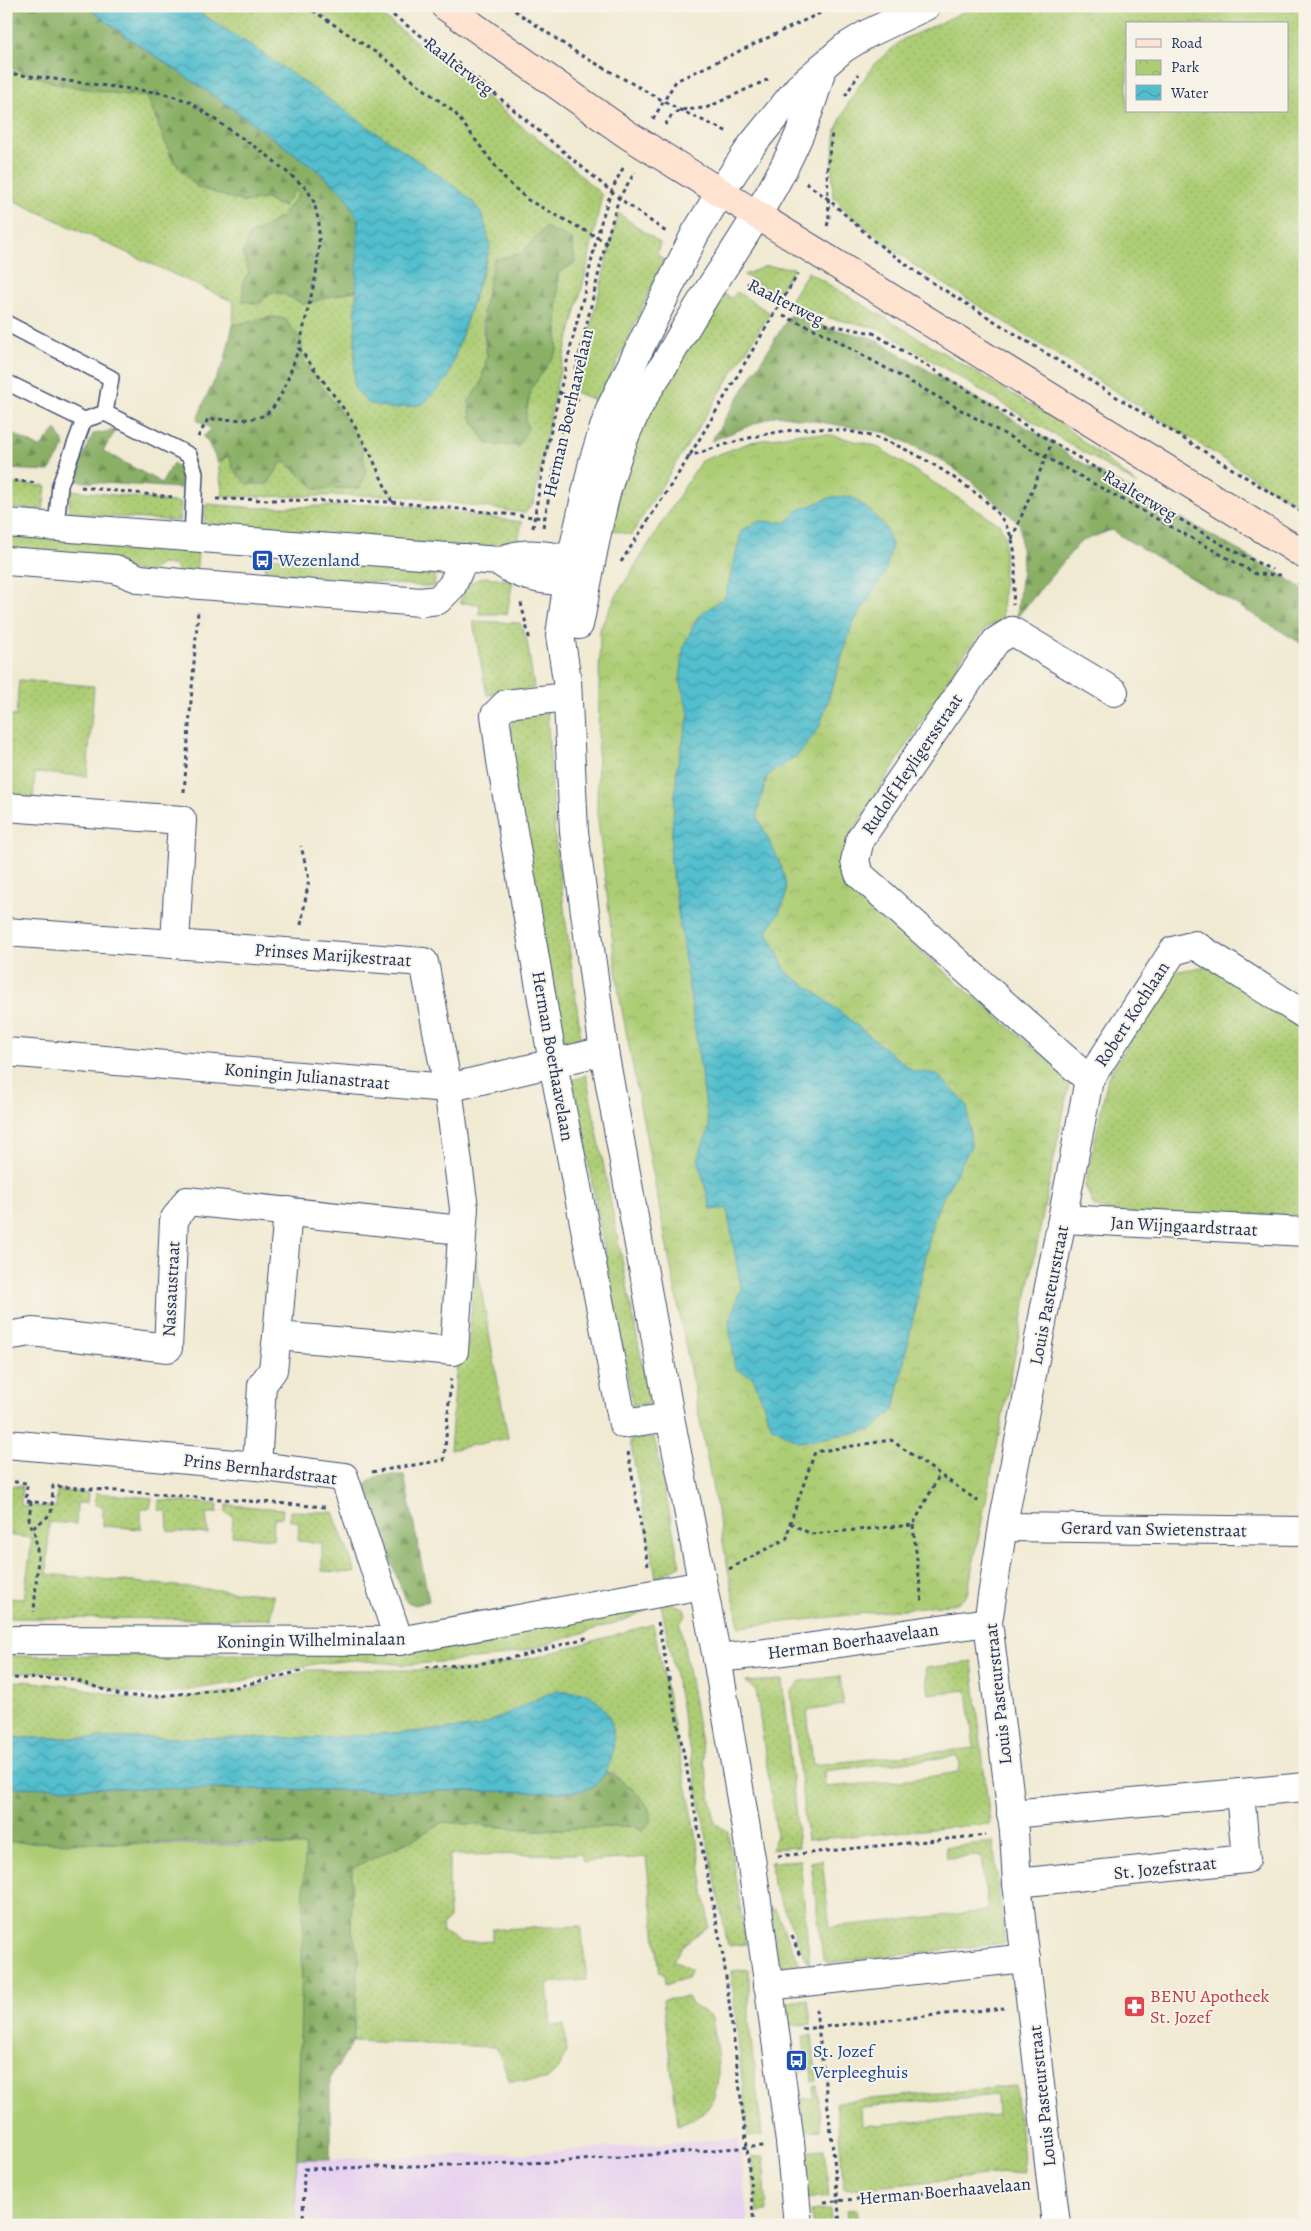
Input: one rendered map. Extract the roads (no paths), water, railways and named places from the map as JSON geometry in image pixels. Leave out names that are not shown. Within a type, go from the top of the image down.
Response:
[{"type":"main road","name":"Raalterweg","points":[[445,6],[645,145],[812,251],[1305,555]]},
{"type":"street","name":"Herman Boerhaavelaan","points":[[586,572],[593,462],[610,409],[688,247],[720,192],[752,144],[799,87],[844,48],[867,34],[926,6]]},
{"type":"street","name":"Herman Boerhaavelaan","points":[[798,2225],[790,2142],[751,1858],[717,1658],[713,1579],[670,1417],[604,1051],[574,832],[567,689],[586,572],[616,454],[635,412],[723,268],[758,217],[784,168],[817,88],[822,67]]},
{"type":"street","points":[[6,523],[499,561],[508,569],[530,561],[586,572]]},
{"type":"street","points":[[6,561],[115,569],[140,579],[200,585],[422,602],[438,600],[452,586],[464,558]]},
{"type":"street","name":"Rudolf Heyligersstraat","points":[[1090,1080],[859,874],[855,861],[860,840],[996,641],[1012,631],[1114,692]]},
{"type":"street","name":"Herman Boerhaavelaan","points":[[567,689],[506,704],[495,716],[502,771],[553,1063],[623,1424],[670,1417]]},
{"type":"street","points":[[6,807],[182,820],[175,943]]},
{"type":"street","name":"Prinses Marijkestraat","points":[[6,932],[424,962],[448,1088]]},
{"type":"street","name":"Robert Kochlaan","points":[[1090,1080],[1173,951],[1195,945],[1305,1015]]},
{"type":"street","name":"Koningin Julianastraat","points":[[6,1052],[448,1088],[604,1051]]},
{"type":"street","name":"Louis Pasteurstraat","points":[[1056,2225],[988,1622],[1004,1523],[1090,1080]]},
{"type":"street","points":[[277,1336],[454,1351],[464,1208],[448,1088]]},
{"type":"street","name":"Nassaustraat","points":[[6,1336],[32,1332],[168,1348],[174,1220],[187,1201],[461,1230]]},
{"type":"street","points":[[256,1466],[262,1385],[274,1370],[288,1211]]},
{"type":"street","name":"Jan Wijngaardstraat","points":[[1064,1219],[1305,1232]]},
{"type":"street","name":"Prins Bernhardstraat","points":[[6,1444],[256,1466],[344,1477],[399,1641]]},
{"type":"street","name":"Gerard van Swietenstraat","points":[[1004,1523],[1305,1531]]},
{"type":"street","name":"Koningin Wilhelminalaan","points":[[6,1640],[399,1641],[653,1594],[713,1579]]},
{"type":"street","name":"Herman Boerhaavelaan","points":[[717,1658],[784,1651],[988,1622]]},
{"type":"street","points":[[1012,1823],[1240,1793],[1305,1787]]},
{"type":"street","name":"St. Jozefstraat","points":[[1017,1883],[1246,1859],[1240,1793]]},
{"type":"street","points":[[768,1986],[1026,1958]]},
{"type":"lane","points":[[6,323],[111,378],[105,413]]},
{"type":"lane","points":[[6,382],[84,420],[105,413],[189,455],[195,472],[192,537]]},
{"type":"lane","points":[[56,528],[60,485],[84,420]]},
{"type":"water","points":[[86,6],[189,6],[253,47],[447,181],[473,202],[478,208],[485,224],[490,248],[447,380],[423,404],[393,409],[368,403],[354,388],[358,220],[345,195],[316,169],[216,97],[127,37]]},
{"type":"water","points":[[832,497],[851,497],[870,511],[886,528],[892,545],[885,573],[853,623],[819,728],[799,754],[767,776],[757,815],[783,872],[786,892],[776,918],[767,931],[787,973],[813,990],[913,1071],[937,1074],[967,1105],[971,1146],[941,1201],[933,1222],[894,1410],[872,1430],[799,1442],[772,1427],[753,1377],[735,1369],[729,1322],[741,1288],[727,1208],[711,1210],[698,1158],[709,1128],[670,856],[677,767],[689,714],[680,680],[684,645],[698,616],[725,597],[742,530],[761,521],[785,523],[799,510]]},
{"type":"water","points":[[556,1690],[588,1693],[605,1710],[611,1722],[614,1742],[610,1763],[599,1781],[584,1790],[572,1792],[6,1787],[6,1738],[326,1738],[479,1727]]},
{"type":"place","name":"Wezenland","points":[[262,560]]},
{"type":"place","name":"BENU Apotheek St. Jozef","points":[[1134,2006]]},
{"type":"place","name":"St. Jozef Verpleeghuis","points":[[797,2061]]}]
